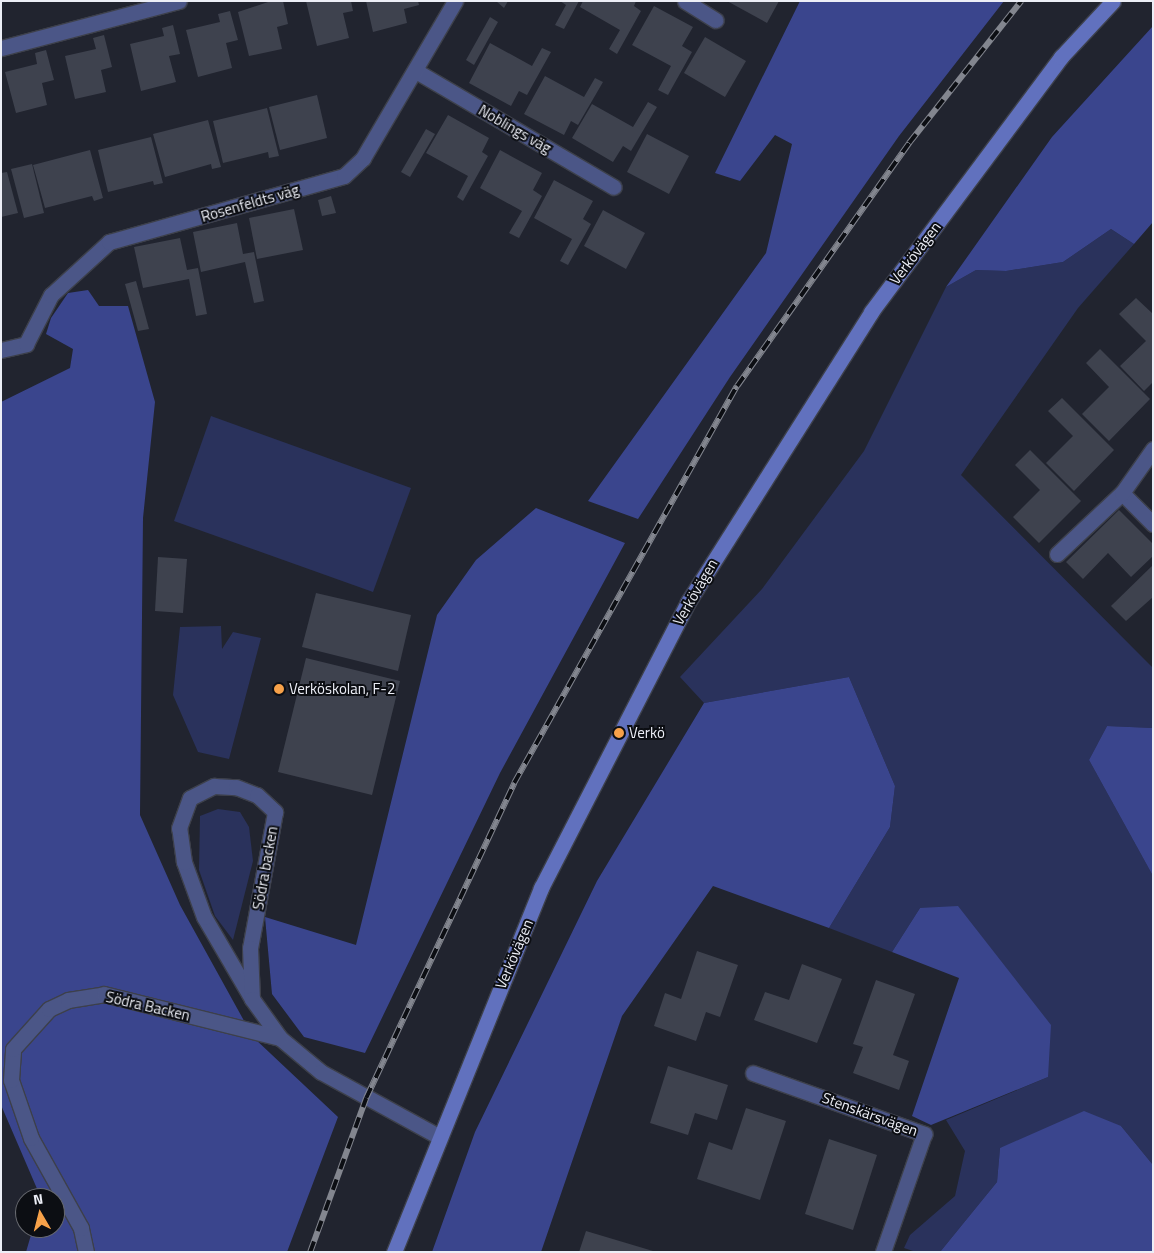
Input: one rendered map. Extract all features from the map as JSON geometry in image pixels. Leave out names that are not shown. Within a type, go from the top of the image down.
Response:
[{"type":"main road","name":"Verkövägen","points":[[394,1252],[438,1136],[541,888],[688,602],[718,551],[871,312],[1062,57],[1113,1]]},
{"type":"street","points":[[1,48],[179,1]]},
{"type":"street","name":"Rosenfeldts väg","points":[[1,350],[26,344],[52,295],[110,242],[344,176],[363,158],[456,1]]},
{"type":"street","points":[[685,1],[716,20]]},
{"type":"street","name":"Noblings väg","points":[[416,71],[614,187]]},
{"type":"street","points":[[1057,554],[1122,493],[1153,449]]},
{"type":"street","points":[[1122,493],[1153,524]]},
{"type":"street","name":"Södra backen","points":[[252,999],[250,948],[275,812],[257,795],[236,787],[214,786],[190,798],[179,828],[184,862],[204,917],[252,999],[280,1038],[320,1072],[438,1136]]},
{"type":"street","name":"Södra Backen","points":[[86,1252],[81,1228],[31,1138],[11,1080],[13,1049],[49,1009],[68,1000],[104,994],[280,1038]]},
{"type":"street","name":"Stenskärsvägen","points":[[753,1073],[924,1134],[883,1252]]},
{"type":"shaded area","points":[[800,1],[1004,1],[899,136],[730,377],[638,519],[588,501],[766,253],[792,144],[775,135],[740,181],[715,173]]},
{"type":"shaded area","points":[[1153,26],[1153,222],[1134,244],[1111,229],[1063,262],[1006,271],[976,270],[946,287],[1052,137]]},
{"type":"shaded area","points":[[1111,229],[1134,244],[1078,308],[961,475],[1153,668],[1153,728],[1107,726],[1089,760],[1153,876],[1153,1165],[1121,1126],[1000,1148],[997,1182],[940,1252],[916,1252],[904,1248],[910,1235],[955,1196],[965,1151],[946,1120],[1048,1077],[920,908],[892,952],[829,928],[890,827],[895,786],[849,677],[704,703],[680,677],[762,589],[864,451],[946,287],[976,270],[1006,271],[1063,262]]},
{"type":"shaded area","points":[[88,290],[99,306],[128,306],[155,402],[143,518],[140,815],[180,905],[253,1037],[338,1117],[287,1252],[26,1252],[30,1238],[65,1238],[65,1188],[37,1188],[1,1105],[1,402],[70,368],[73,349],[46,334],[51,318],[68,293]]},
{"type":"shaded area","points":[[211,416],[411,488],[373,592],[174,521]]},
{"type":"shaded area","points":[[536,508],[625,543],[500,773],[365,1053],[304,1037],[272,994],[265,917],[356,945],[437,615],[476,560]]},
{"type":"shaded area","points":[[221,626],[222,649],[233,632],[261,638],[229,759],[198,752],[173,695],[180,627]]},
{"type":"shaded area","points":[[849,677],[895,786],[890,827],[829,928],[713,886],[622,1016],[541,1252],[432,1252],[475,1132],[597,881],[704,703]]},
{"type":"shaded area","points":[[1107,726],[1153,728],[1153,876],[1089,760]]},
{"type":"shaded area","points":[[218,809],[240,812],[249,827],[253,861],[233,940],[215,916],[199,870],[200,816]]},
{"type":"shaded area","points":[[958,906],[1051,1025],[1048,1077],[931,1125],[912,1116],[959,978],[892,952],[920,908]]},
{"type":"shaded area","points":[[1084,1111],[1121,1126],[1153,1165],[1153,1252],[940,1252],[997,1182],[1000,1148]]},
{"type":"building","points":[[271,1],[283,1],[288,24],[277,27],[282,49],[249,56],[238,12]]},
{"type":"building","points":[[306,1],[351,1],[353,11],[343,13],[349,38],[317,46]]},
{"type":"building","points":[[366,1],[418,1],[419,5],[404,9],[407,23],[373,32]]},
{"type":"building","points":[[496,1],[508,1],[504,8]]},
{"type":"building","points":[[560,1],[579,1],[564,29],[555,25],[566,5]]},
{"type":"building","points":[[583,1],[636,1],[634,6],[641,11],[617,54],[609,49],[620,30],[580,7]]},
{"type":"building","points":[[727,1],[779,1],[767,23]]},
{"type":"building","points":[[654,6],[693,27],[682,46],[692,52],[668,95],[658,90],[671,66],[632,45]]},
{"type":"building","points":[[230,11],[238,40],[226,43],[232,68],[198,77],[186,30],[220,22],[218,14]]},
{"type":"building","points":[[490,17],[498,22],[474,65],[466,60]]},
{"type":"building","points":[[173,25],[180,54],[169,56],[176,82],[141,91],[130,44],[164,36],[162,28]]},
{"type":"building","points":[[104,35],[112,67],[101,70],[106,92],[75,99],[65,56],[96,49],[93,38]]},
{"type":"building","points":[[705,37],[746,61],[725,97],[684,73]]},
{"type":"building","points":[[490,43],[532,66],[542,48],[551,52],[527,95],[519,91],[511,106],[469,83]]},
{"type":"building","points":[[46,50],[54,80],[42,83],[47,105],[16,113],[5,72],[37,64],[35,53]]},
{"type":"building","points":[[545,76],[584,97],[595,78],[603,82],[578,125],[571,121],[564,135],[524,114]]},
{"type":"building","points":[[317,95],[327,138],[280,150],[269,107]]},
{"type":"building","points":[[648,102],[657,107],[631,151],[623,146],[613,162],[572,138],[592,104],[633,127]]},
{"type":"building","points":[[267,108],[279,156],[269,158],[268,152],[223,163],[213,121]]},
{"type":"building","points":[[448,115],[489,138],[482,152],[488,156],[463,201],[457,197],[468,176],[426,153]]},
{"type":"building","points":[[208,120],[221,167],[212,169],[211,164],[165,177],[153,134]]},
{"type":"building","points":[[426,129],[435,134],[410,177],[401,172]]},
{"type":"building","points":[[647,134],[689,156],[669,194],[627,172]]},
{"type":"building","points":[[151,137],[163,183],[154,185],[153,181],[108,192],[98,150]]},
{"type":"building","points":[[90,150],[103,198],[94,201],[92,196],[45,208],[33,165]]},
{"type":"building","points":[[500,150],[542,173],[533,190],[542,196],[519,238],[509,233],[522,211],[480,188]]},
{"type":"building","points":[[32,164],[44,213],[24,218],[11,169]]},
{"type":"building","points":[[7,172],[18,213],[1,217],[1,173]]},
{"type":"building","points":[[554,180],[593,201],[583,219],[591,224],[568,265],[560,261],[572,239],[534,218]]},
{"type":"building","points":[[331,196],[336,213],[322,216],[318,200]]},
{"type":"building","points":[[294,209],[303,250],[257,259],[249,218]]},
{"type":"building","points":[[603,210],[645,233],[626,269],[584,246]]},
{"type":"building","points":[[237,223],[243,254],[254,252],[264,301],[254,303],[245,262],[201,272],[193,232]]},
{"type":"building","points":[[180,238],[187,270],[198,268],[207,314],[196,316],[189,279],[143,288],[134,247]]},
{"type":"building","points":[[136,281],[149,329],[138,331],[125,284]]},
{"type":"building","points":[[1136,298],[1153,314],[1153,382],[1144,391],[1120,366],[1146,341],[1119,314]]},
{"type":"building","points":[[1100,349],[1150,399],[1109,441],[1082,414],[1109,387],[1086,363]]},
{"type":"building","points":[[1062,398],[1114,450],[1074,491],[1046,463],[1073,436],[1048,411]]},
{"type":"building","points":[[1030,450],[1081,501],[1039,543],[1013,517],[1040,490],[1015,465]]},
{"type":"building","points":[[1119,510],[1153,544],[1153,556],[1131,577],[1108,553],[1083,579],[1066,562]]},
{"type":"building","points":[[158,557],[187,559],[183,613],[155,611]]},
{"type":"building","points":[[1153,565],[1153,597],[1126,621],[1111,606]]},
{"type":"building","points":[[316,593],[411,615],[398,671],[302,647]]},
{"type":"building","points":[[306,658],[400,681],[372,795],[278,772]]},
{"type":"building","points":[[697,951],[738,965],[720,1017],[706,1012],[696,1041],[654,1026],[665,993],[681,999]]},
{"type":"building","points":[[802,964],[842,979],[817,1043],[754,1020],[765,992],[789,1000]]},
{"type":"building","points":[[876,980],[915,994],[893,1055],[909,1061],[899,1090],[853,1073],[863,1047],[853,1044]]},
{"type":"building","points":[[668,1066],[728,1085],[717,1120],[695,1113],[688,1135],[650,1123]]},
{"type":"building","points":[[746,1108],[786,1121],[760,1200],[697,1179],[709,1142],[732,1150]]},
{"type":"building","points":[[829,1139],[877,1155],[853,1230],[805,1214]]},
{"type":"building","points":[[586,1231],[653,1251],[653,1252],[579,1252]]},
{"type":"railway","points":[[310,1252],[366,1098],[514,783],[737,386],[909,143],[1021,1]]},
{"type":"place","name":"Verköskolan, F-2","points":[[279,689]]},
{"type":"place","name":"Verkö","points":[[619,733]]}]
